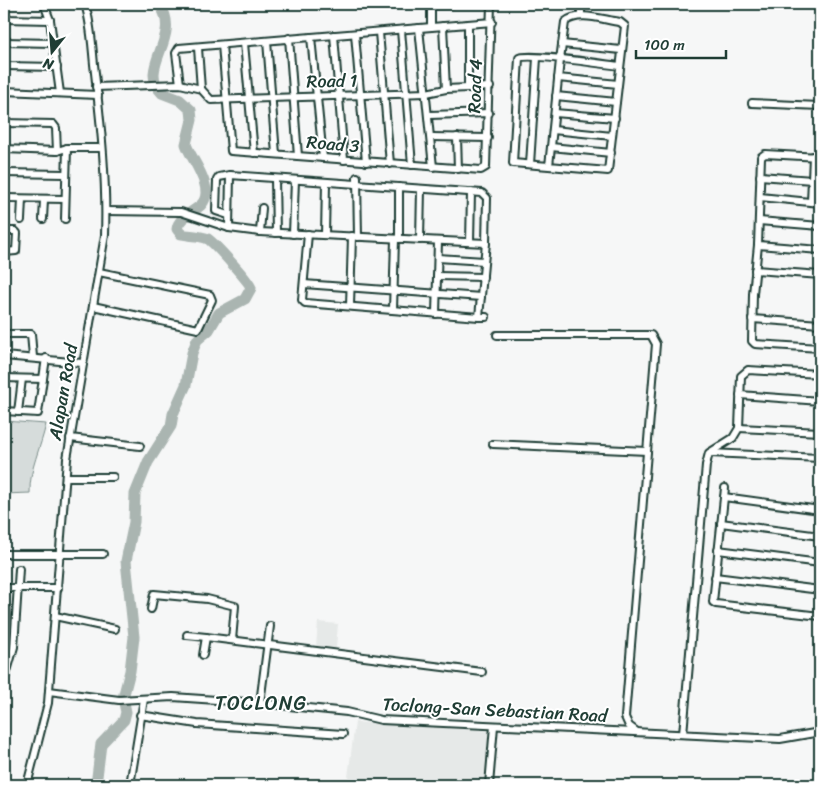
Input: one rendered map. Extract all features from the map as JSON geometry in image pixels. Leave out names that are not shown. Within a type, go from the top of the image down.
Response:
[{"type":"street","points":[[44,4],[50,20],[60,93]]},
{"type":"street","name":"Alapan Road","points":[[27,785],[49,691],[70,438],[99,272],[106,211],[98,95],[85,4]]},
{"type":"street","points":[[431,27],[431,5],[452,4]]},
{"type":"street","name":"Road 4","points":[[484,169],[488,138],[491,4]]},
{"type":"street","points":[[581,16],[582,4]]},
{"type":"street","points":[[646,4],[661,4]]},
{"type":"street","points":[[549,166],[555,113],[556,96],[560,60],[562,44],[564,22],[571,16],[581,16],[623,24],[620,66],[615,118],[608,171],[549,166],[512,162],[517,61],[521,57],[560,60],[620,66]]},
{"type":"street","points":[[4,19],[50,20]]},
{"type":"street","points":[[180,84],[177,50],[289,38],[492,22]]},
{"type":"street","points":[[468,24],[468,88]]},
{"type":"street","points":[[443,26],[446,89]]},
{"type":"street","points":[[420,28],[430,115],[433,167]]},
{"type":"street","points":[[401,30],[412,166]]},
{"type":"street","points":[[379,32],[390,164]]},
{"type":"street","points":[[355,34],[366,162]]},
{"type":"street","points":[[334,35],[344,160]]},
{"type":"street","points":[[311,37],[323,158]]},
{"type":"street","points":[[289,38],[298,156]]},
{"type":"street","points":[[267,41],[276,154]]},
{"type":"street","points":[[4,42],[53,43]]},
{"type":"street","points":[[244,43],[254,153]]},
{"type":"street","points":[[562,44],[621,50]]},
{"type":"street","points":[[222,45],[227,100]]},
{"type":"street","points":[[198,48],[201,89]]},
{"type":"street","points":[[530,164],[537,58]]},
{"type":"street","points":[[4,66],[57,67]]},
{"type":"street","points":[[558,78],[618,84]]},
{"type":"street","name":"Road 1","points":[[96,87],[180,84],[201,89],[211,100],[426,93],[446,89],[490,87]]},
{"type":"street","points":[[4,92],[98,95]]},
{"type":"street","points":[[556,96],[616,102]]},
{"type":"street","name":"Road 3","points":[[227,100],[231,151],[412,166],[484,169]]},
{"type":"street","points":[[752,104],[820,106]]},
{"type":"street","points":[[430,115],[489,113]]},
{"type":"street","points":[[555,113],[615,118]]},
{"type":"street","points":[[4,123],[53,124],[56,128],[57,151]]},
{"type":"street","points":[[553,130],[612,136]]},
{"type":"street","points":[[431,137],[488,138]]},
{"type":"street","points":[[457,137],[458,169]]},
{"type":"street","points":[[551,147],[611,153]]},
{"type":"street","points":[[65,220],[67,148]]},
{"type":"street","points":[[4,149],[57,151],[67,148],[102,148]]},
{"type":"street","points":[[811,202],[812,180],[817,157],[765,154],[762,157],[752,341],[754,344],[820,348]]},
{"type":"street","points":[[4,173],[65,174]]},
{"type":"street","points":[[229,228],[230,175]]},
{"type":"street","points":[[228,215],[216,211],[217,180],[230,175],[326,183],[358,180],[399,187],[482,193],[487,198],[486,243],[481,297],[482,317],[305,303],[302,300],[308,234]]},
{"type":"street","points":[[760,176],[812,180]]},
{"type":"street","points":[[275,179],[276,233]]},
{"type":"street","points":[[293,234],[295,180]]},
{"type":"street","points":[[350,306],[358,180]]},
{"type":"street","points":[[325,235],[326,183]]},
{"type":"street","points":[[393,310],[399,187]]},
{"type":"street","points":[[420,240],[421,189]]},
{"type":"street","points":[[470,192],[470,242]]},
{"type":"street","points":[[760,197],[820,203]]},
{"type":"street","points":[[4,198],[65,199]]},
{"type":"street","points":[[21,220],[22,199]]},
{"type":"street","points":[[42,219],[44,200]]},
{"type":"street","points":[[260,232],[262,208]]},
{"type":"street","points":[[106,211],[181,212],[229,228],[260,232],[486,243]]},
{"type":"street","points":[[759,221],[820,226]]},
{"type":"street","points":[[4,231],[15,231],[17,233],[16,251],[4,252]]},
{"type":"street","points":[[436,314],[438,241]]},
{"type":"street","points":[[758,245],[820,250]]},
{"type":"street","points":[[438,258],[484,261]]},
{"type":"street","points":[[755,270],[820,275]]},
{"type":"street","points":[[93,306],[198,329],[212,300],[210,295],[99,272]]},
{"type":"street","points":[[437,276],[483,277]]},
{"type":"street","points":[[304,284],[481,297]]},
{"type":"street","points":[[752,319],[820,324]]},
{"type":"street","points":[[4,334],[31,334],[33,357]]},
{"type":"street","points":[[497,336],[651,335],[656,344],[625,717],[629,726],[638,732]]},
{"type":"street","points":[[4,356],[46,358],[82,363]]},
{"type":"street","points":[[4,411],[38,413],[46,358]]},
{"type":"street","points":[[683,734],[706,465],[709,454],[733,438],[740,428],[741,376],[748,370],[820,374]]},
{"type":"street","points":[[4,378],[43,379]]},
{"type":"street","points":[[18,412],[22,379]]},
{"type":"street","points":[[740,394],[820,401]]},
{"type":"street","points":[[740,428],[820,432]]},
{"type":"street","points":[[70,438],[140,446]]},
{"type":"street","points":[[493,444],[647,451]]},
{"type":"street","points":[[709,454],[719,452],[820,458]]},
{"type":"street","points":[[66,477],[113,477]]},
{"type":"street","points":[[725,488],[714,602],[716,604],[820,616]]},
{"type":"street","points":[[724,497],[820,510]]},
{"type":"street","points":[[721,523],[820,536]]},
{"type":"street","points":[[718,550],[820,563]]},
{"type":"street","points":[[4,554],[103,554]]},
{"type":"street","points":[[4,682],[14,647],[19,568]]},
{"type":"street","points":[[715,577],[820,590]]},
{"type":"street","points":[[4,588],[58,588]]},
{"type":"street","points":[[151,609],[154,594],[207,599],[236,606],[232,640]]},
{"type":"street","points":[[55,616],[115,628]]},
{"type":"street","points":[[260,703],[270,626]]},
{"type":"street","points":[[187,635],[482,672]]},
{"type":"street","points":[[203,654],[206,637]]},
{"type":"street","name":"Toclong-San Sebastian Road","points":[[49,691],[120,700],[173,697],[260,703],[347,712],[381,720],[780,739],[820,732]]},
{"type":"street","points":[[130,785],[140,714],[144,699]]},
{"type":"street","points":[[140,714],[197,724],[343,734]]},
{"type":"street","points":[[489,785],[494,726]]},
{"type":"shaded area","points":[[4,421],[46,424],[31,475],[30,493],[4,494]]},
{"type":"shaded area","points":[[318,622],[338,624],[336,648],[316,647]]},
{"type":"shaded area","points":[[355,722],[490,731],[485,785],[347,785]]},
{"type":"waterway","points":[[96,785],[101,744],[124,720],[126,712],[123,698],[130,671],[134,637],[126,561],[134,522],[135,494],[148,462],[171,426],[173,414],[186,385],[192,353],[197,340],[209,330],[219,313],[245,299],[251,288],[245,278],[208,239],[181,234],[177,229],[183,218],[201,205],[206,191],[201,174],[186,144],[192,120],[191,110],[180,100],[162,93],[155,83],[156,62],[166,28],[165,16],[159,4]]},
{"type":"district","name":"TOCLONG","points":[[261,703]]}]
